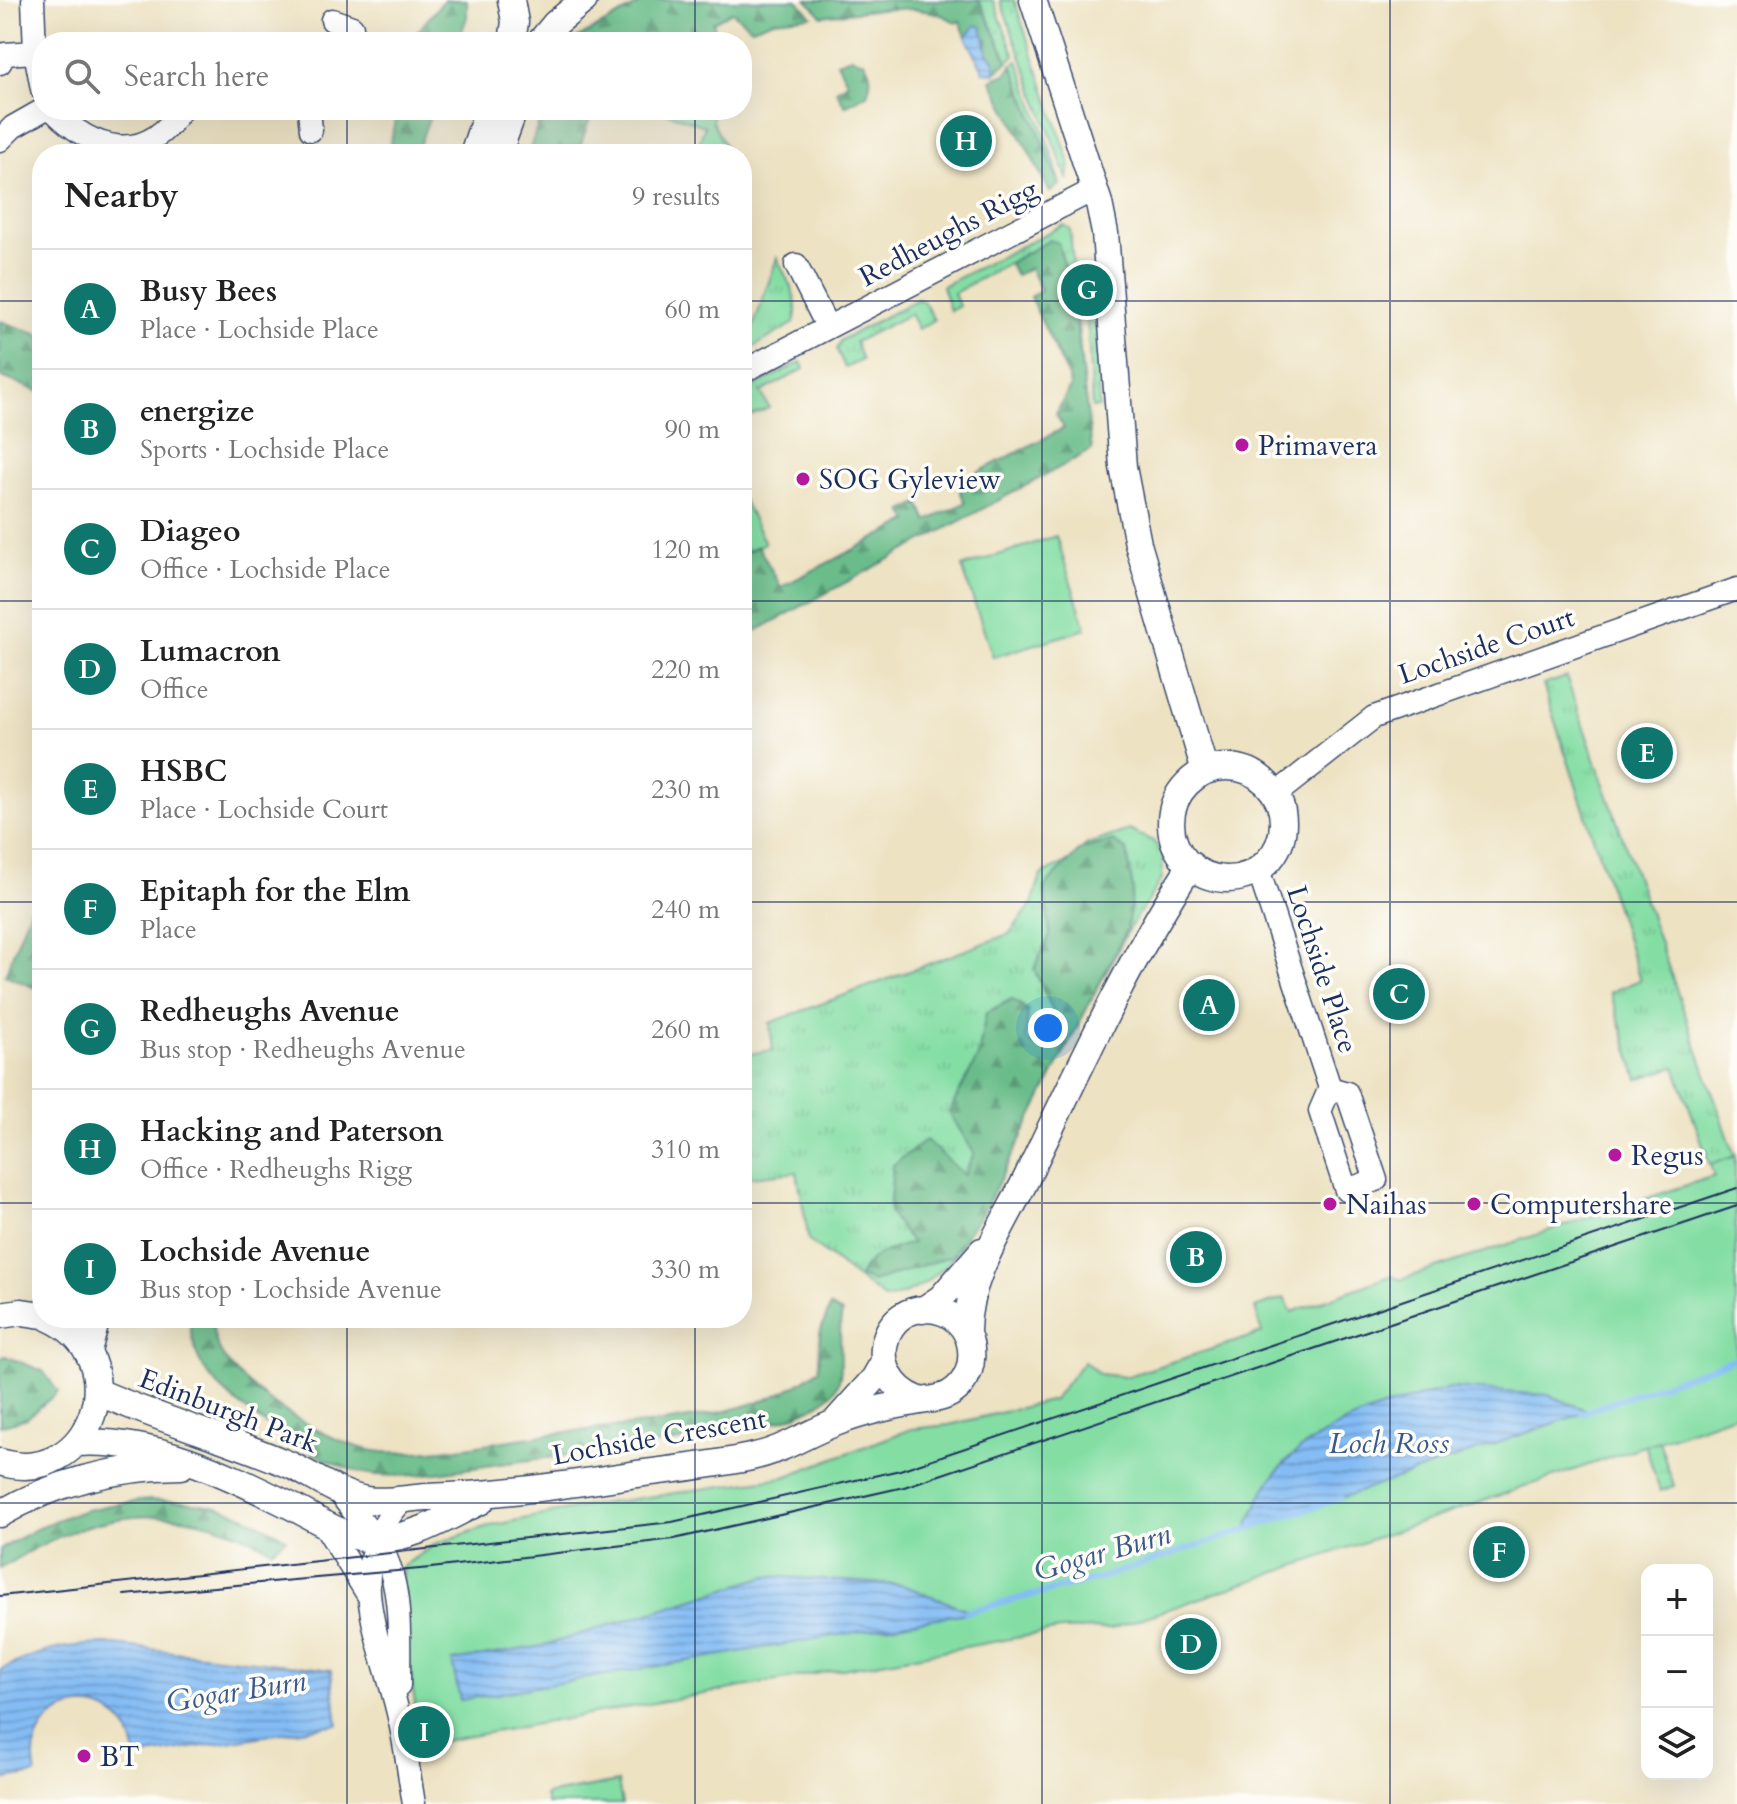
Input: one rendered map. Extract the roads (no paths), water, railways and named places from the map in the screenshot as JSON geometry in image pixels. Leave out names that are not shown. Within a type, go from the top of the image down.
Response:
[{"type":"street","points":[[33,0],[34,32]]},
{"type":"street","points":[[511,0],[514,32]]},
{"type":"street","points":[[548,32],[584,0]]},
{"type":"street","points":[[1033,0],[1095,189],[1105,233],[1126,482],[1138,544],[1205,771]]},
{"type":"street","points":[[332,20],[352,27],[350,32]]},
{"type":"street","points":[[0,63],[5,54],[32,52]]},
{"type":"street","points":[[0,140],[13,127],[32,116]]},
{"type":"street","points":[[62,120],[85,135],[113,144]]},
{"type":"street","points":[[146,144],[172,120]]},
{"type":"street","points":[[476,144],[485,120]]},
{"type":"street","points":[[502,144],[510,120]]},
{"type":"street","name":"Redheughs Rigg","points":[[752,367],[1095,189]]},
{"type":"street","points":[[796,265],[827,326]]},
{"type":"street","name":"Lochside Court","points":[[1276,794],[1374,717],[1737,589]]},
{"type":"street","points":[[1232,767],[1245,769],[1276,794],[1281,807],[1282,835],[1269,860],[1246,876],[1217,878],[1191,865],[1175,843],[1172,815],[1183,789],[1205,771],[1232,767]]},
{"type":"street","name":"Lochside Crescent","points":[[336,1488],[367,1500],[492,1496],[752,1457],[801,1441],[833,1424],[917,1399],[938,1399],[954,1391],[965,1380],[973,1354],[967,1333],[970,1301],[998,1233],[1118,987],[1153,923],[1191,865]]},
{"type":"street","name":"Lochside Place","points":[[1258,869],[1330,1088]]},
{"type":"street","name":"Lochside Crescent","points":[[833,1424],[858,1400],[883,1363],[883,1346],[889,1330],[904,1316],[923,1310],[941,1298],[998,1233]]},
{"type":"street","points":[[923,1310],[949,1315],[967,1333]]},
{"type":"street","points":[[65,1328],[76,1335],[88,1351],[98,1392],[95,1411],[76,1443]]},
{"type":"street","points":[[88,1351],[94,1328]]},
{"type":"street","points":[[883,1363],[892,1383],[917,1399]]},
{"type":"street","name":"Edinburgh Park","points":[[98,1392],[290,1465],[336,1488]]},
{"type":"street","points":[[3,1467],[45,1462],[76,1443],[105,1441],[153,1449],[205,1466],[306,1513],[325,1526],[368,1596]]},
{"type":"street","points":[[0,1514],[26,1498],[85,1477],[141,1466],[205,1466]]},
{"type":"street","points":[[336,1488],[376,1539],[392,1581],[399,1623],[398,1714]]},
{"type":"street","name":"Lochside Crescent","points":[[325,1526],[376,1539],[417,1531],[492,1496]]},
{"type":"street","points":[[404,1499],[384,1522],[376,1539],[370,1558],[368,1596],[398,1714],[414,1804]]},
{"type":"street","points":[[392,1581],[400,1554],[417,1531]]},
{"type":"water","points":[[976,25],[982,27],[987,52],[995,61],[995,73],[984,72],[966,37]]},
{"type":"water","name":"Loch Ross","points":[[1450,1388],[1548,1395],[1589,1411],[1245,1532],[1270,1481],[1305,1446],[1327,1432],[1376,1410]]},
{"type":"water","points":[[767,1576],[902,1585],[973,1612],[460,1700],[452,1661],[543,1646]]},
{"type":"water","points":[[106,1644],[331,1670],[338,1724],[136,1757],[128,1732],[114,1715],[95,1707],[76,1707],[57,1714],[43,1728],[35,1748],[36,1774],[0,1780],[0,1670],[51,1650]]},
{"type":"waterway","name":"Gogar Burn","points":[[1582,1413],[1737,1358]]},
{"type":"waterway","name":"Gogar Burn","points":[[966,1612],[1097,1579],[1341,1498]]},
{"type":"tram line","points":[[0,1596],[672,1522],[900,1470],[1737,1188]]},
{"type":"tram line","points":[[124,1595],[431,1568],[674,1539],[904,1487],[1737,1206]]},
{"type":"place","name":"Hacking and Paterson","points":[[966,141]]},
{"type":"place","name":"Redheughs Avenue","points":[[1087,290]]},
{"type":"place","name":"Primavera","points":[[1242,445]]},
{"type":"place","name":"SOG Gyleview","points":[[803,479]]},
{"type":"place","name":"HSBC","points":[[1647,753]]},
{"type":"place","name":"Diageo","points":[[1399,994]]},
{"type":"place","name":"Busy Bees","points":[[1209,1005]]},
{"type":"place","name":"Regus","points":[[1615,1155]]},
{"type":"place","name":"Naihas","points":[[1330,1204]]},
{"type":"place","name":"Computershare","points":[[1474,1204]]},
{"type":"place","name":"energize","points":[[1196,1257]]},
{"type":"place","name":"Epitaph for the Elm","points":[[1499,1552]]},
{"type":"place","name":"Lumacron","points":[[1191,1644]]},
{"type":"place","name":"Lochside Avenue","points":[[424,1732]]},
{"type":"place","name":"BT","points":[[84,1756]]}]
